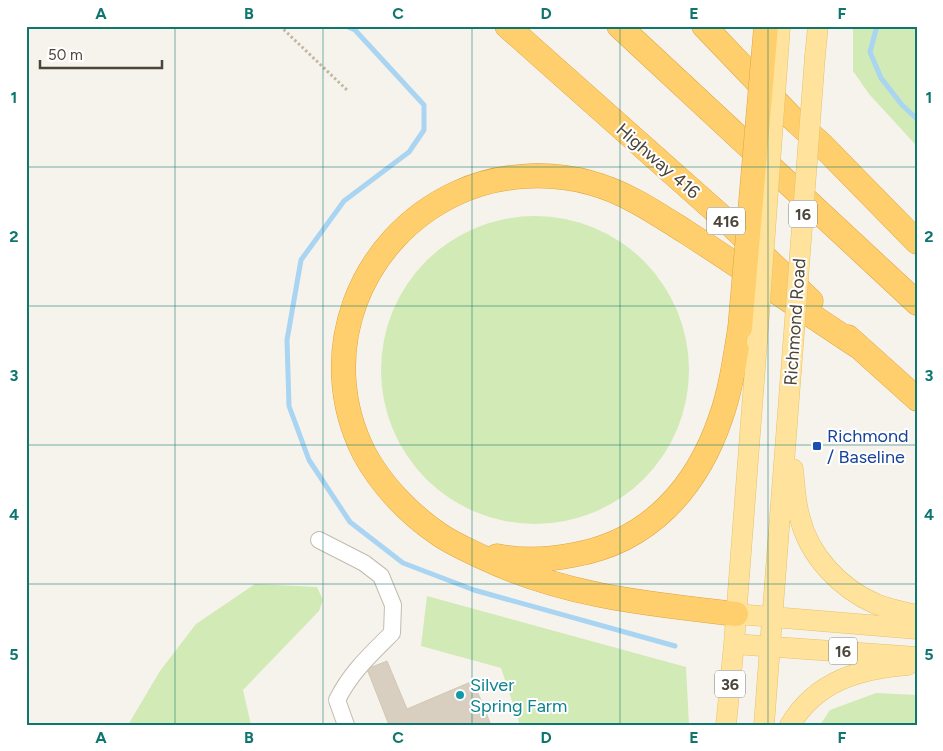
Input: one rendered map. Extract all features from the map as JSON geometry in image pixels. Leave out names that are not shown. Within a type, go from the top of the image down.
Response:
[{"type":"highway","name":"Highway 416","points":[[507,26],[731,225],[859,347],[917,399]]},
{"type":"highway","points":[[620,26],[917,303]]},
{"type":"highway","points":[[704,26],[792,118],[821,144],[917,242]]},
{"type":"highway","points":[[464,549],[521,560],[563,557],[602,549],[623,540],[643,528],[660,514],[677,498],[704,459],[721,418],[748,335],[775,27]]},
{"type":"highway","points":[[736,614],[594,596],[525,576],[464,549],[424,523],[390,490],[376,472],[364,452],[356,433],[345,391],[343,367],[344,345],[357,296],[368,273],[393,239],[410,222],[446,198],[487,182],[528,176],[570,179],[601,186],[629,198],[680,229],[859,347]]},
{"type":"main road","name":"Richmond Road","points":[[773,617],[790,372],[818,26]]},
{"type":"main road","name":"Richmond Road","points":[[734,644],[748,335]]},
{"type":"main road","points":[[788,402],[796,502],[806,536],[815,551],[837,579],[851,590],[876,604],[917,615]]},
{"type":"main road","name":"16","points":[[736,614],[917,629]]},
{"type":"main road","name":"36","points":[[764,725],[769,646],[773,617]]},
{"type":"main road","name":"16","points":[[734,644],[917,656]]},
{"type":"main road","name":"36","points":[[726,725],[734,644]]},
{"type":"main road","points":[[790,725],[814,698],[855,673],[871,669],[917,664]]},
{"type":"lane","points":[[319,540],[364,563],[381,576],[393,605],[392,633],[346,681],[337,700],[346,725]]},
{"type":"path","points":[[280,26],[346,90]]},
{"type":"green space","points":[[853,26],[917,26],[917,151],[914,143],[869,94],[853,71]]},
{"type":"green space","points":[[535,216],[565,219],[594,228],[608,234],[644,261],[671,297],[677,311],[686,340],[689,370],[686,400],[677,429],[671,443],[644,479],[608,506],[594,512],[565,521],[535,524],[505,521],[476,512],[462,506],[426,479],[399,443],[393,429],[384,400],[381,370],[384,340],[393,311],[399,297],[426,261],[462,234],[476,228],[505,219]]},
{"type":"green space","points":[[255,584],[317,587],[323,600],[319,611],[243,690],[251,725],[128,725],[160,671],[196,624]]},
{"type":"green space","points":[[427,596],[686,667],[689,725],[520,725],[501,668],[421,646]]},
{"type":"green space","points":[[876,693],[917,695],[917,725],[820,725],[830,710]]},
{"type":"building","name":"Silver Spring Farm","points":[[387,661],[407,709],[473,681],[491,725],[458,725],[457,723],[453,725],[389,725],[367,669]]},
{"type":"waterway","points":[[346,26],[355,30],[424,105],[424,130],[409,152],[344,201],[301,260],[287,340],[289,406],[309,460],[350,522],[403,563],[474,590],[675,646]]},
{"type":"waterway","points":[[877,26],[870,52],[881,78],[902,105],[917,119]]},
{"type":"place","name":"Richmond / Baseline","points":[[817,446]]},
{"type":"place","name":"Silver Spring Farm","points":[[460,695]]}]
